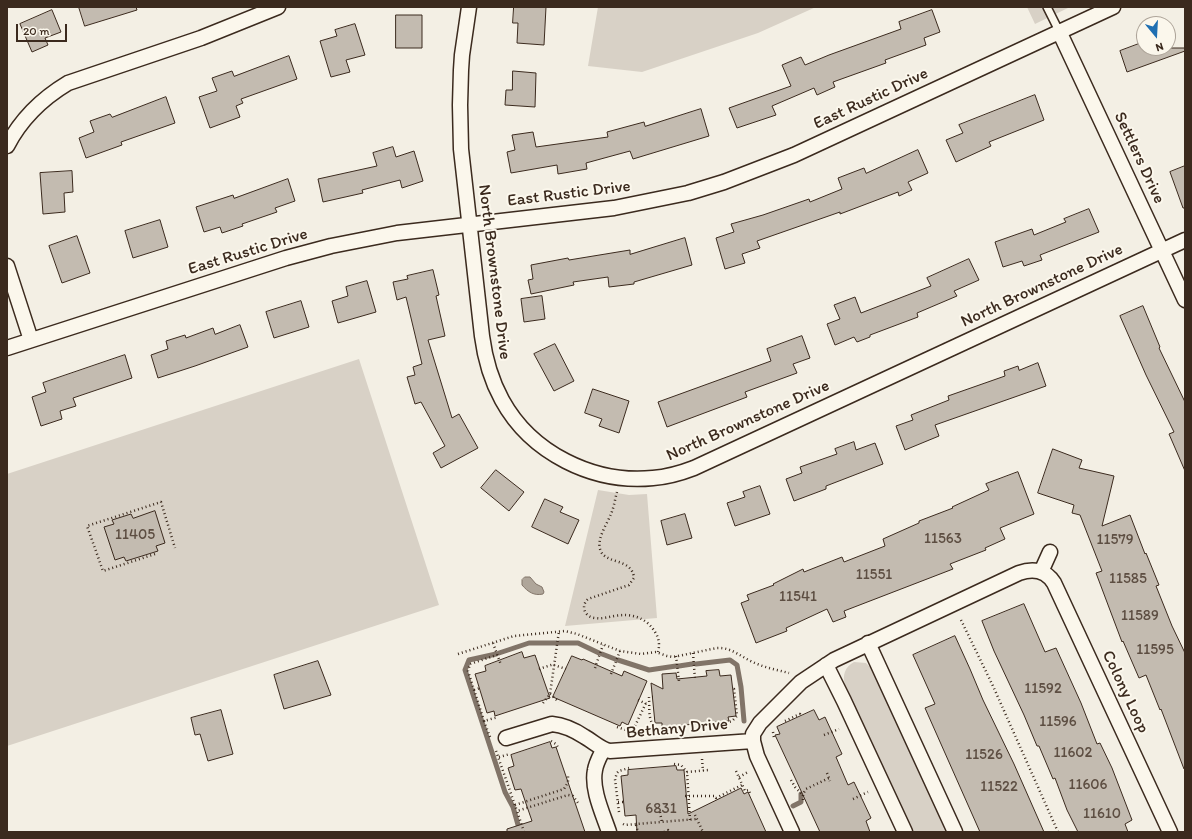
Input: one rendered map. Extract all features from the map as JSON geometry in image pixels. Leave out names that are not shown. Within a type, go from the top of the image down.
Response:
[{"type":"street","points":[[7,146],[20,126],[36,107],[68,83],[184,44],[278,7]]},
{"type":"street","name":"North Brownstone Drive","points":[[469,7],[462,55],[460,126],[483,346],[490,374],[501,399],[508,410],[534,440],[561,459],[600,474],[634,479],[661,477],[694,468],[1185,240]]},
{"type":"street","name":"East Rustic Drive","points":[[7,348],[308,252],[380,236],[470,224],[601,210],[668,197],[724,182],[779,162],[1113,7]]},
{"type":"street","name":"Settlers Drive","points":[[1059,31],[1185,300]]},
{"type":"street","points":[[7,266],[32,340]]},
{"type":"street","points":[[905,832],[826,665],[868,643],[1019,573],[1028,570],[1042,572],[1050,552]]},
{"type":"street","name":"Colony Loop","points":[[1042,572],[1052,579],[1057,588],[1170,832]]},
{"type":"street","points":[[868,643],[955,832]]},
{"type":"street","name":"Bethany Drive","points":[[506,738],[552,724],[559,725],[585,737],[603,750],[619,751],[753,741],[753,734],[760,723],[801,682],[826,665]]},
{"type":"street","points":[[753,741],[757,756],[792,832]]},
{"type":"street","points":[[603,750],[595,767],[594,779],[609,832]]},
{"type":"lane","points":[[1048,7],[1059,31]]},
{"type":"path","points":[[617,492],[612,511],[600,542],[600,549],[606,556],[628,565],[634,578],[629,585],[588,599],[585,602],[584,609],[587,615],[592,618],[633,615],[644,619],[657,634],[660,646],[658,652]]},
{"type":"path","points":[[154,554],[102,572],[87,526],[161,502],[175,548]]},
{"type":"path","points":[[961,620],[993,686],[1058,832]]},
{"type":"path","points":[[543,703],[550,694],[559,631]]},
{"type":"path","points":[[458,654],[520,636],[559,631],[578,634],[620,651],[641,654],[658,652],[667,656],[676,656],[723,648],[735,652],[756,663],[790,673]]},
{"type":"path","points":[[493,643],[501,665]]},
{"type":"path","points":[[595,668],[603,645]]},
{"type":"path","points":[[611,674],[620,651]]},
{"type":"path","points":[[693,653],[695,680]]},
{"type":"path","points":[[491,739],[468,671],[470,664],[497,655]]},
{"type":"path","points":[[676,656],[679,681]]},
{"type":"path","points":[[539,669],[555,664],[566,670]]},
{"type":"path","points":[[474,690],[480,688]]},
{"type":"path","points":[[726,723],[732,721],[737,716],[734,689],[732,689]]},
{"type":"path","points":[[550,694],[559,702]]},
{"type":"path","points":[[653,696],[649,697],[651,724],[657,728],[664,728]]},
{"type":"path","points":[[638,700],[649,704]]},
{"type":"path","points":[[617,727],[626,730],[634,728],[646,703]]},
{"type":"path","points":[[783,722],[800,714],[801,717]]},
{"type":"path","points":[[484,721],[498,717]]},
{"type":"path","points":[[824,735],[839,728]]},
{"type":"path","points":[[773,729],[772,733],[774,738]]},
{"type":"path","points":[[496,750],[524,832]]},
{"type":"path","points":[[702,754],[704,771]]},
{"type":"path","points":[[674,764],[681,765],[687,772],[687,796],[690,820]]},
{"type":"path","points":[[620,814],[615,779],[619,771],[629,768]]},
{"type":"path","points":[[687,772],[709,770]]},
{"type":"path","points":[[739,777],[753,770]]},
{"type":"path","points":[[736,771],[745,791],[749,790],[750,794]]},
{"type":"path","points":[[803,800],[803,794],[806,789],[830,780],[827,773]]},
{"type":"path","points":[[515,805],[564,789],[568,782],[568,776]]},
{"type":"path","points":[[791,780],[794,786],[803,794]]},
{"type":"path","points":[[687,796],[715,796],[717,799],[742,785]]},
{"type":"path","points":[[853,799],[868,792]]},
{"type":"path","points":[[517,811],[568,795],[573,796],[578,803]]},
{"type":"path","points":[[618,802],[624,802]]},
{"type":"path","points":[[660,812],[662,823]]},
{"type":"path","points":[[695,815],[703,832]]},
{"type":"path","points":[[621,821],[624,825],[636,825],[697,819]]},
{"type":"path","points":[[636,825],[638,832]]},
{"type":"path","points":[[664,832],[668,830],[669,832]]},
{"type":"shaded area","points":[[598,7],[816,7],[758,33],[642,72],[588,66]]},
{"type":"shaded area","points":[[1027,7],[1070,7],[1035,24]]},
{"type":"shaded area","points":[[359,359],[439,605],[7,746],[7,474]]},
{"type":"shaded area","points":[[598,490],[629,495],[647,494],[657,618],[565,626]]},
{"type":"shaded area","points":[[525,577],[530,577],[536,584],[542,587],[544,592],[543,594],[534,594],[524,587],[522,585],[522,580]]},
{"type":"shaded area","points":[[854,662],[866,663],[872,669],[948,832],[913,832],[845,685],[844,678],[846,669]]},
{"type":"building","points":[[79,7],[136,7],[137,10],[85,26]]},
{"type":"building","points":[[514,7],[546,7],[544,45],[517,43],[518,23],[513,23]]},
{"type":"building","points":[[52,10],[61,32],[45,38],[48,45],[32,52],[20,24]]},
{"type":"building","points":[[932,10],[940,32],[924,38],[926,45],[885,60],[886,63],[833,82],[835,87],[817,95],[814,88],[772,106],[776,115],[737,128],[729,108],[791,86],[782,65],[801,57],[805,65],[901,29],[899,22]]},
{"type":"building","points":[[396,15],[422,15],[422,48],[396,48]]},
{"type":"building","points":[[355,24],[365,55],[346,60],[350,72],[331,77],[320,41],[337,36],[335,30]]},
{"type":"building","points":[[1136,45],[1136,56],[1171,56],[1127,72],[1120,51]]},
{"type":"building","points":[[1176,48],[1185,48],[1185,51],[1176,54]]},
{"type":"building","points":[[289,56],[297,79],[241,99],[243,103],[236,106],[240,117],[210,128],[199,97],[217,91],[212,78],[232,71],[234,76]]},
{"type":"building","points":[[513,71],[536,73],[535,107],[505,105],[506,90],[512,90]]},
{"type":"building","points":[[1035,95],[1044,120],[989,142],[991,146],[956,162],[946,140],[963,133],[959,125]]},
{"type":"building","points":[[166,97],[175,123],[121,142],[122,145],[86,158],[79,138],[94,132],[90,121],[110,114],[112,117]]},
{"type":"building","points":[[701,109],[709,136],[633,159],[630,151],[586,163],[587,169],[558,174],[557,165],[511,173],[507,152],[515,150],[512,135],[533,132],[536,147],[608,137],[607,132],[644,122],[645,126]]},
{"type":"building","points":[[393,147],[396,157],[414,151],[423,181],[402,188],[400,180],[362,190],[363,193],[323,202],[318,179],[377,166],[373,153]]},
{"type":"building","points":[[918,150],[928,173],[908,182],[912,190],[899,196],[898,192],[840,214],[840,212],[757,241],[760,248],[742,254],[745,263],[725,269],[716,238],[734,232],[731,224],[809,199],[810,202],[842,189],[838,178],[864,168],[866,173]]},
{"type":"building","points":[[1185,166],[1185,208],[1183,208],[1170,172]]},
{"type":"building","points":[[72,171],[73,192],[64,193],[65,212],[43,214],[40,173]]},
{"type":"building","points":[[288,179],[295,201],[275,208],[277,212],[242,224],[243,226],[222,233],[220,227],[204,232],[196,207],[233,195],[234,198]]},
{"type":"building","points":[[1089,209],[1099,232],[1040,255],[1042,260],[1024,266],[1022,261],[1003,267],[995,242],[1032,229],[1034,235],[1066,222],[1064,219]]},
{"type":"building","points":[[160,220],[168,247],[133,258],[125,231]]},
{"type":"building","points":[[77,236],[90,273],[62,283],[49,246]]},
{"type":"building","points":[[685,238],[692,265],[634,282],[634,284],[609,287],[608,277],[573,282],[574,285],[531,294],[528,280],[533,279],[531,265],[568,258],[569,260],[630,250],[630,254]]},
{"type":"building","points":[[969,259],[979,280],[954,291],[957,296],[917,313],[918,317],[870,335],[870,337],[857,342],[854,337],[835,345],[827,324],[840,319],[834,305],[855,297],[861,313],[931,286],[927,278]]},
{"type":"building","points":[[433,270],[439,295],[436,296],[445,336],[428,340],[452,418],[459,414],[478,448],[441,468],[433,453],[445,446],[421,402],[415,404],[407,377],[415,375],[413,367],[422,364],[406,297],[397,300],[393,282],[408,279],[407,276]]},
{"type":"building","points":[[367,281],[376,312],[338,323],[332,301],[348,296],[346,287]]},
{"type":"building","points":[[542,296],[545,319],[524,322],[521,299]]},
{"type":"building","points":[[301,301],[309,327],[274,338],[266,312]]},
{"type":"building","points":[[1143,306],[1160,347],[1159,348],[1185,402],[1185,471],[1169,434],[1174,432],[1146,375],[1120,316]]},
{"type":"building","points":[[240,325],[248,347],[158,378],[151,355],[168,349],[166,341],[185,335],[186,338],[213,328],[215,334]]},
{"type":"building","points":[[802,336],[810,358],[793,364],[797,373],[745,392],[747,397],[667,427],[658,402],[771,361],[767,349]]},
{"type":"building","points":[[555,344],[574,381],[554,391],[534,354]]},
{"type":"building","points":[[125,355],[132,378],[73,398],[76,406],[60,411],[62,419],[41,426],[32,397],[46,392],[43,383]]},
{"type":"building","points":[[1038,363],[1046,386],[935,425],[939,436],[905,450],[896,426],[913,420],[911,415],[949,400],[948,396],[1005,376],[1004,371],[1018,366],[1019,370]]},
{"type":"building","points":[[593,389],[629,401],[619,433],[599,426],[602,419],[585,413]]},
{"type":"building","points":[[854,442],[856,450],[875,443],[883,464],[826,486],[826,489],[794,501],[786,479],[802,473],[800,467],[837,454],[835,449]]},
{"type":"building","points":[[1053,449],[1082,460],[1079,468],[1114,476],[1102,526],[1130,515],[1145,554],[1146,553],[1159,585],[1156,586],[1172,626],[1185,653],[1184,769],[1146,675],[1139,678],[1123,641],[1122,642],[1096,573],[1102,571],[1080,515],[1072,513],[1074,505],[1038,493]]},
{"type":"building","points":[[496,470],[524,492],[509,511],[481,488]]},
{"type":"building","points":[[1018,472],[1034,514],[1000,528],[1005,539],[985,548],[986,550],[950,564],[953,569],[844,611],[846,617],[833,622],[827,609],[786,628],[787,631],[756,643],[741,603],[749,600],[747,595],[774,585],[773,584],[803,569],[804,572],[842,557],[844,562],[885,546],[883,539],[919,523],[919,521],[953,508],[952,507],[989,490],[986,484]]},
{"type":"building","points":[[760,486],[770,514],[735,526],[727,503],[745,497],[743,492]]},
{"type":"building","points":[[545,499],[563,507],[560,512],[579,520],[568,544],[532,527]]},
{"type":"building","points":[[155,511],[165,543],[156,546],[158,551],[126,561],[124,557],[115,560],[104,527],[114,524],[112,520],[131,514],[133,518]]},
{"type":"building","points":[[685,514],[692,538],[667,545],[661,521]]},
{"type":"building","points":[[1024,604],[1045,652],[1056,648],[1081,703],[1097,744],[1100,743],[1112,768],[1132,820],[1125,824],[1128,832],[1078,832],[1067,810],[1055,778],[1053,779],[1039,746],[1037,746],[982,621]]},
{"type":"building","points":[[955,636],[1044,832],[980,832],[925,708],[935,704],[913,655]]},
{"type":"building","points":[[522,652],[524,658],[535,655],[550,698],[495,716],[494,711],[487,713],[475,674],[486,671],[485,666]]},
{"type":"building","points":[[572,656],[582,660],[583,659],[622,676],[624,671],[647,681],[628,725],[622,722],[620,726],[553,697]]},
{"type":"building","points":[[318,661],[331,695],[284,709],[274,675]]},
{"type":"building","points":[[719,670],[720,676],[731,675],[736,716],[728,717],[729,721],[662,727],[662,723],[655,723],[651,683],[663,689],[662,674],[676,673],[677,679],[707,676],[706,671]]},
{"type":"building","points":[[221,710],[233,754],[208,761],[200,734],[195,735],[191,718]]},
{"type":"building","points":[[814,710],[819,720],[825,717],[842,754],[836,757],[848,785],[854,782],[871,818],[866,821],[870,832],[820,832],[775,735],[780,734],[777,727]]},
{"type":"building","points":[[550,742],[552,748],[556,747],[585,832],[507,832],[507,829],[532,821],[521,789],[515,790],[508,768],[514,766],[511,755]]},
{"type":"building","points":[[676,766],[677,770],[684,770],[688,814],[741,788],[744,794],[748,792],[766,832],[637,832],[636,815],[625,816],[621,776],[628,775],[628,770]]},
{"type":"waterway","points":[[499,653],[529,643],[556,643]]},
{"type":"waterway","points":[[559,643],[578,643],[599,653]]},
{"type":"waterway","points":[[496,654],[469,660],[465,670],[505,792],[513,807],[520,832]]},
{"type":"waterway","points":[[602,654],[615,659]]},
{"type":"waterway","points":[[618,660],[649,670],[676,666]]},
{"type":"waterway","points":[[696,664],[730,660],[737,665],[741,687],[744,721]]},
{"type":"waterway","points":[[679,666],[692,664]]},
{"type":"waterway","points":[[793,806],[801,802],[801,794]]}]
